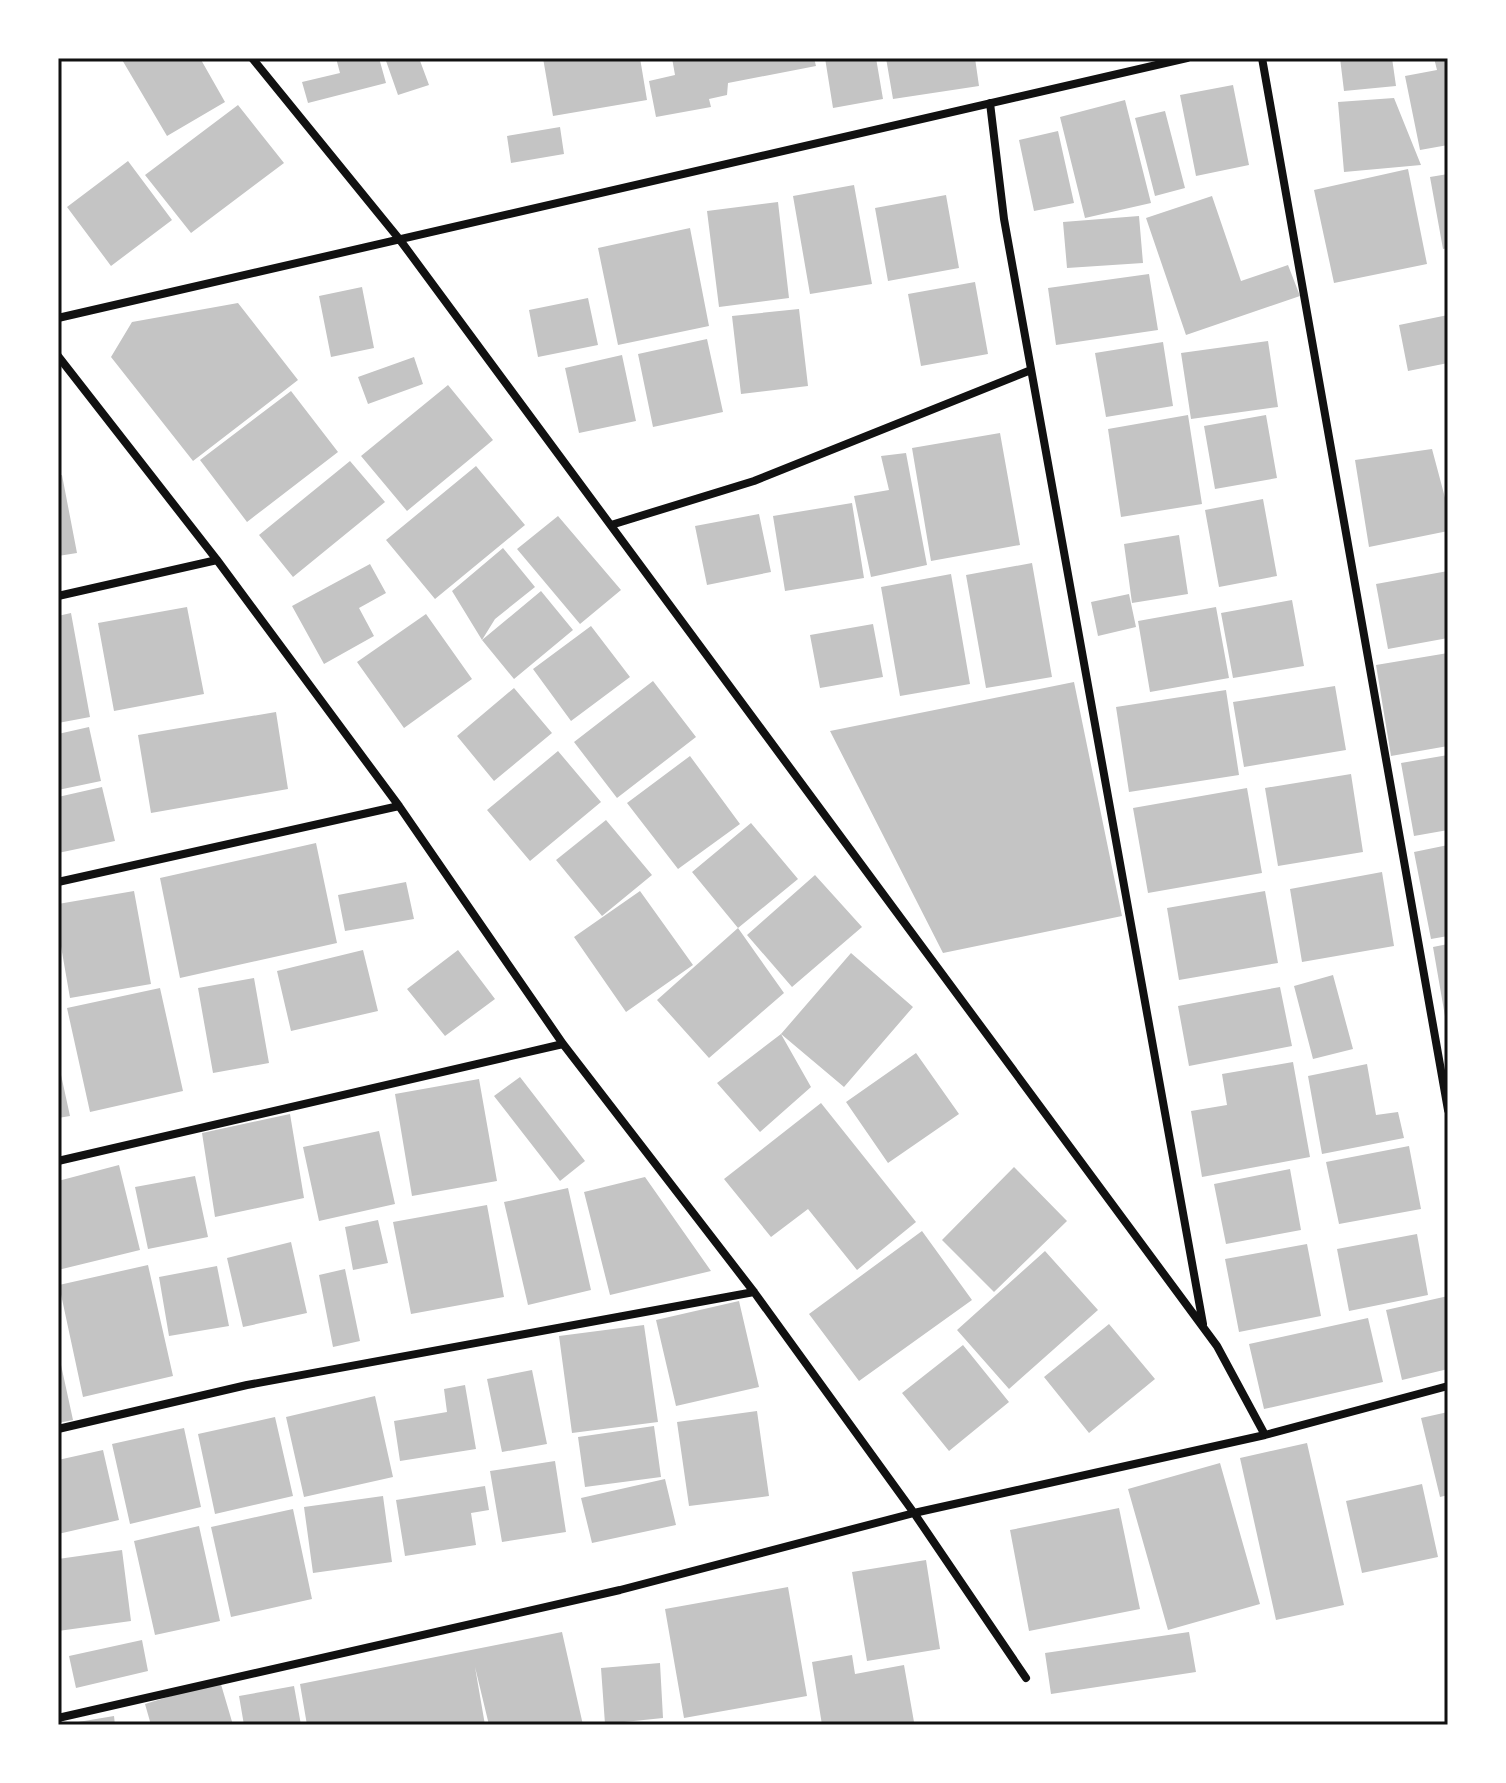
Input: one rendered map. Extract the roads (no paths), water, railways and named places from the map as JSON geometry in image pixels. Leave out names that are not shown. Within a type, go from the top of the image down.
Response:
[{"type":"street","points":[[252,58],[400,240],[1204,1328],[1265,1435]]},
{"type":"street","points":[[58,318],[1187,58]]},
{"type":"street","points":[[1262,58],[1448,1110]]},
{"type":"street","points":[[990,103],[1004,219],[1204,1328]]},
{"type":"street","points":[[58,356],[217,560],[399,806],[563,1044],[754,1292],[914,1513],[1026,1678]]},
{"type":"street","points":[[611,525],[754,481],[1031,370]]},
{"type":"street","points":[[58,596],[217,560]]},
{"type":"street","points":[[58,882],[399,806]]},
{"type":"street","points":[[58,1161],[563,1044]]},
{"type":"street","points":[[58,1429],[247,1385],[754,1292]]},
{"type":"street","points":[[58,1718],[620,1590],[914,1513],[1265,1435],[1448,1386]]}]
